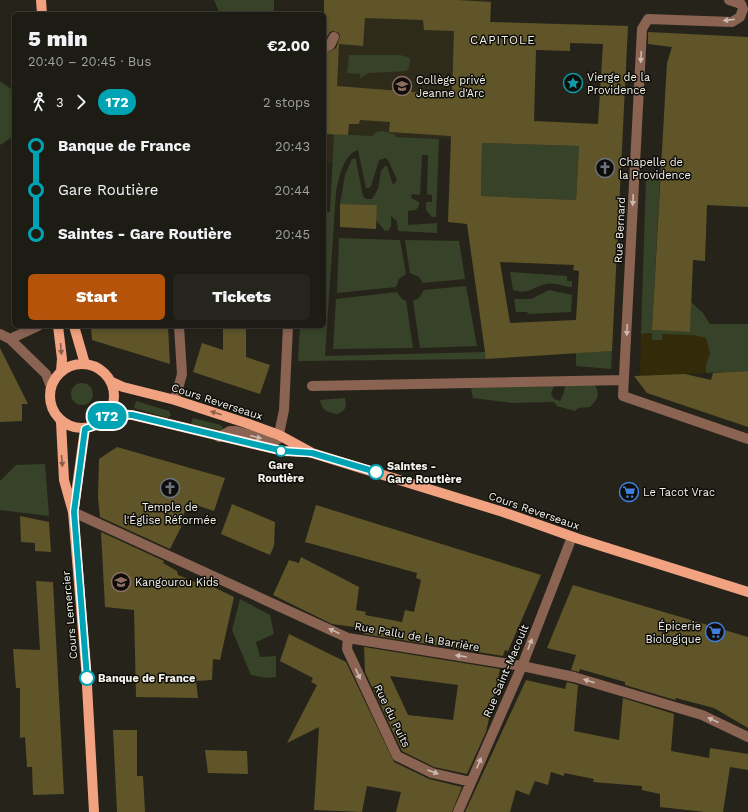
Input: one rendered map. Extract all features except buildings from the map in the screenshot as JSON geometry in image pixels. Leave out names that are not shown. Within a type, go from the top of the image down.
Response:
[{"type":"main road","points":[[41,0],[42,12]]},
{"type":"main road","points":[[58,328],[62,359],[61,371],[51,387],[49,396],[51,406],[55,415],[68,426],[85,429],[99,424],[109,414],[114,396],[112,382],[102,371],[85,364],[74,365],[61,371]]},
{"type":"main road","points":[[75,328],[85,364]]},
{"type":"main road","name":"Cours Reverseaux","points":[[112,382],[123,387],[175,400],[279,435],[312,453],[504,512],[572,537],[748,592]]},
{"type":"main road","name":"Cours Reverseaux","points":[[109,414],[132,415],[219,437],[283,451],[312,453]]},
{"type":"main road","name":"Cours Lemercier","points":[[62,422],[64,480],[74,512]]},
{"type":"main road","name":"Cours Lemercier","points":[[85,429],[74,512],[86,667],[94,812]]},
{"type":"street","points":[[729,0],[741,4],[745,9]]},
{"type":"street","name":"Rue Bernard","points":[[745,9],[740,17],[732,22],[648,19],[642,29],[623,396],[748,439]]},
{"type":"street","points":[[326,47],[330,45],[334,37]]},
{"type":"street","points":[[10,339],[34,328]]},
{"type":"street","points":[[175,400],[182,374],[179,328]]},
{"type":"street","points":[[219,437],[230,431],[236,431],[274,442],[276,441],[279,435],[284,410],[288,328]]},
{"type":"street","points":[[0,334],[10,339],[46,374],[51,387]]},
{"type":"street","points":[[312,386],[624,380]]},
{"type":"street","name":"Rue Pallu de la Barrière","points":[[74,512],[348,638],[522,666],[574,677],[702,715],[748,737]]},
{"type":"street","name":"Rue Saint-Macoult","points":[[458,812],[522,666],[572,537]]},
{"type":"street","name":"Rue du Puits","points":[[348,638],[346,649],[397,756],[432,773],[471,782]]},
{"type":"shaded area","name":"Collège privé Jeanne d'Arc","points":[[342,0],[488,0],[491,2],[491,22],[537,23],[536,50],[451,132],[451,139],[335,134],[333,163],[326,163],[326,55],[339,53],[339,44],[337,44]]},
{"type":"green space","points":[[214,0],[274,0],[274,12],[219,12]]},
{"type":"green space","points":[[349,55],[400,55],[410,58],[409,68],[406,71],[369,73],[360,78],[360,74],[347,73]]},
{"type":"green space","points":[[0,81],[12,90],[12,137],[0,145]]},
{"type":"green space","points":[[382,131],[394,134],[396,137],[439,139],[436,217],[432,217],[426,210],[426,202],[432,202],[432,195],[427,194],[428,155],[422,155],[420,195],[412,194],[411,198],[419,202],[419,205],[416,210],[408,211],[408,225],[437,223],[437,233],[398,231],[397,221],[391,216],[391,226],[389,230],[385,231],[376,220],[377,205],[340,204],[345,175],[352,159],[355,158],[363,196],[366,199],[372,199],[378,189],[381,171],[385,166],[387,166],[393,185],[397,180],[386,158],[379,160],[371,186],[366,188],[358,150],[349,156],[342,168],[336,192],[325,356],[486,352],[486,359],[298,361],[300,328],[326,328],[326,212],[330,212],[334,134],[373,136],[376,132]]},
{"type":"green space","points":[[482,143],[579,146],[576,200],[481,196]]},
{"type":"green space","points":[[646,178],[660,180],[652,330],[690,332],[691,302],[703,313],[710,324],[748,324],[748,371],[706,373],[706,364],[710,353],[663,334],[662,340],[651,340],[652,333],[641,334]]},
{"type":"green space","points":[[339,238],[400,240],[406,274],[399,279],[396,287],[337,293]]},
{"type":"green space","points":[[405,240],[459,241],[465,279],[423,283],[419,277],[410,273]]},
{"type":"green space","points":[[510,272],[567,276],[567,281],[572,281],[572,287],[549,284],[541,285],[523,292],[513,290]]},
{"type":"green space","points":[[466,286],[477,346],[420,348],[413,301],[419,298],[424,290]]},
{"type":"green space","points":[[549,290],[572,295],[571,312],[528,314],[527,312],[516,312],[514,299],[531,299]]},
{"type":"green space","points":[[397,292],[402,299],[406,301],[413,348],[333,349],[336,299]]},
{"type":"green space","points":[[612,351],[611,369],[576,366],[576,353]]},
{"type":"green space","points":[[82,383],[90,386],[93,394],[90,402],[82,405],[74,402],[71,394],[74,386]]},
{"type":"green space","points":[[565,385],[595,385],[598,394],[595,402],[590,407],[578,408],[575,411],[557,406],[554,402],[511,403],[473,398],[471,388],[554,386],[551,394],[554,399],[560,401]]},
{"type":"green space","points":[[345,398],[345,408],[338,414],[331,413],[324,409],[320,400]]},
{"type":"green space","points":[[136,401],[169,411],[171,415],[168,418],[134,408]]},
{"type":"green space","points":[[193,418],[221,425],[223,428],[221,430],[191,424]]},
{"type":"green space","points":[[45,464],[49,516],[0,510],[0,481],[16,465]]},
{"type":"green space","points":[[240,599],[270,615],[274,634],[256,642],[260,657],[276,656],[276,677],[266,678],[251,675],[232,630]]},
{"type":"sand","points":[[652,333],[652,340],[662,340],[663,334],[694,335],[706,338],[710,353],[706,364],[706,373],[640,376],[641,334]]},
{"type":"bus line","name":"172","points":[[87,678],[74,512],[85,441],[85,429],[103,421],[109,414],[132,415],[244,443],[283,451],[312,453],[376,472]]},
{"type":"place","name":"Vierge de la Providence","points":[[573,83]]},
{"type":"place","name":"Collège privé Jeanne d'Arc","points":[[402,86]]},
{"type":"place","name":"Chapelle de la Providence","points":[[605,168]]},
{"type":"place","name":"Gare Routière","points":[[281,451]]},
{"type":"place","name":"Saintes - Gare Routière","points":[[376,472]]},
{"type":"place","name":"Temple de l'Église Réformée","points":[[170,488]]},
{"type":"place","name":"Le Tacot Vrac","points":[[629,492]]},
{"type":"place","name":"Kangourou Kids","points":[[121,582]]},
{"type":"place","name":"Épicerie Biologique","points":[[715,632]]},
{"type":"place","name":"Banque de France","points":[[87,678]]},
{"type":"district","name":"CAPITOLE","points":[[503,40]]}]
